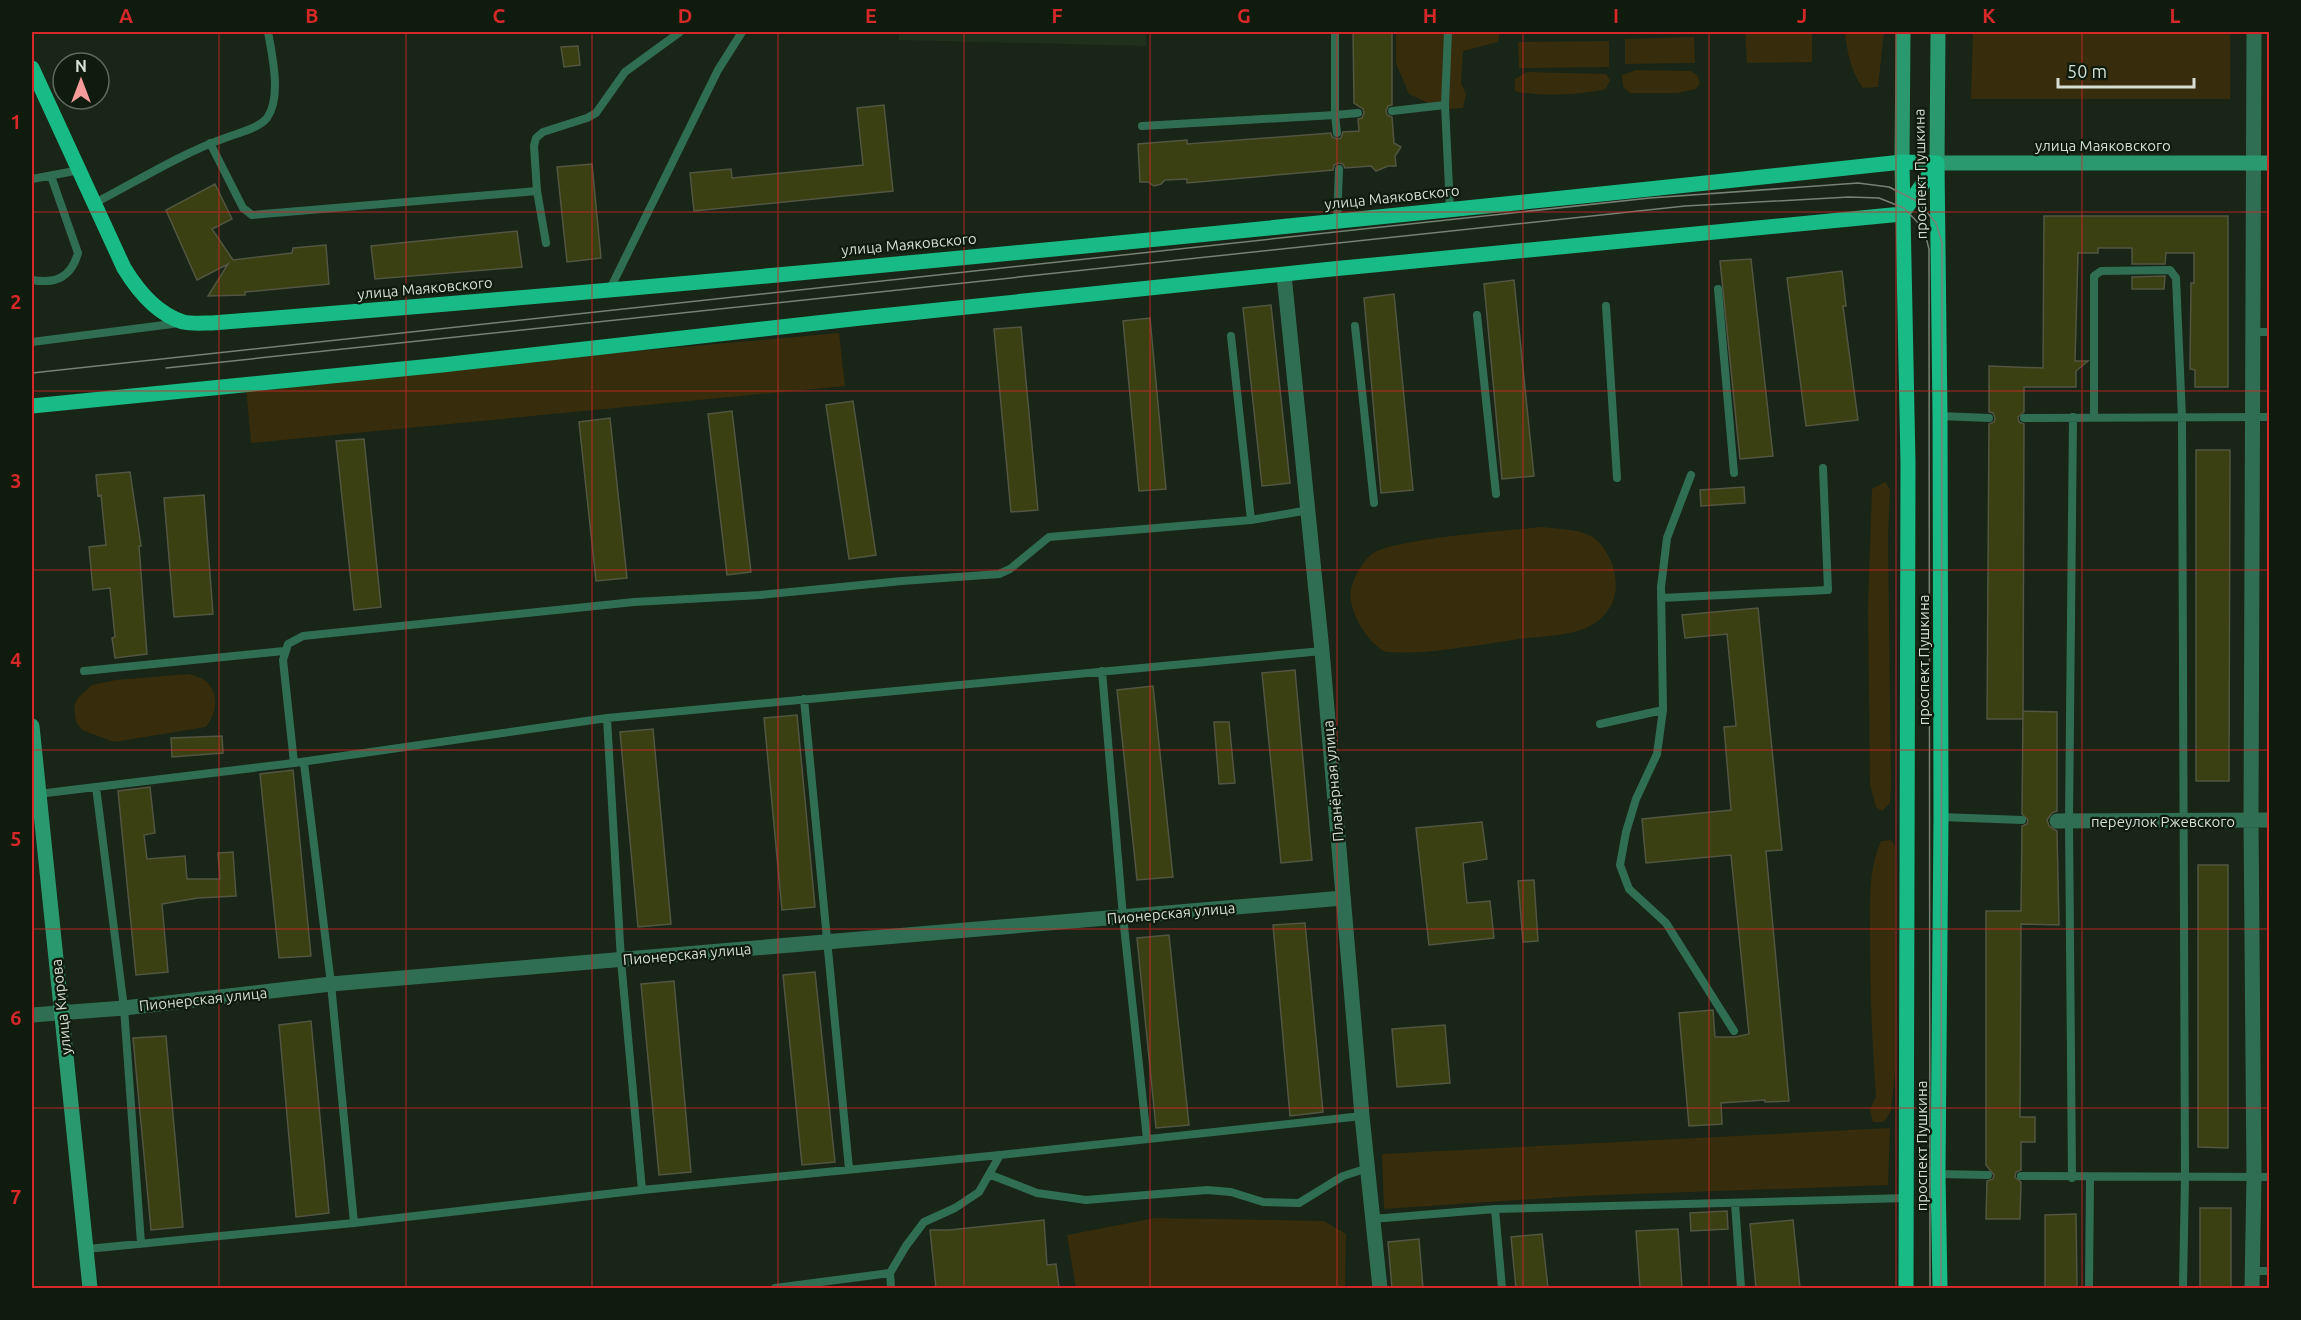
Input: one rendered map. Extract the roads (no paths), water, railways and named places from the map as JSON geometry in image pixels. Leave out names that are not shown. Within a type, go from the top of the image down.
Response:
[{"type":"main road","name":"проспект Пушкина","points":[[1904,32],[1902,214],[1908,464],[1906,1288]]},
{"type":"main road","name":"проспект Пушкина","points":[[1938,32],[1941,817],[1938,1174],[1940,1288]]},
{"type":"main road","name":"улица Маяковского","points":[[32,68],[124,268],[138,291],[165,313],[184,322],[212,323],[610,289],[1337,221],[1902,162],[2270,163]]},
{"type":"main road","points":[[32,406],[442,365],[1284,274],[1902,214],[1937,163]]},
{"type":"main road","name":"улица Кирова","points":[[32,726],[90,1288]]},
{"type":"street","points":[[2252,1288],[2262,1177],[2251,820],[2254,32]]},
{"type":"street","name":"Планёрная улица","points":[[1284,274],[1309,510],[1362,1116],[1380,1288]]},
{"type":"street","name":"переулок Ржевского","points":[[2063,821],[2270,820]]},
{"type":"street","name":"Пионерская улица","points":[[32,1015],[124,1008],[330,984],[1343,898]]},
{"type":"lane","points":[[93,204],[210,143],[254,127],[266,118],[272,105],[275,71],[268,32]]},
{"type":"lane","points":[[546,243],[537,190],[534,146],[536,138],[543,132],[596,113],[625,72],[680,32]]},
{"type":"lane","points":[[610,289],[718,70],[742,32]]},
{"type":"lane","points":[[1335,32],[1337,133]]},
{"type":"lane","points":[[1448,32],[1445,105],[1450,209]]},
{"type":"lane","points":[[1392,111],[1445,105]]},
{"type":"lane","points":[[1142,126],[1358,114]]},
{"type":"lane","points":[[210,143],[243,208],[252,215],[537,190]]},
{"type":"lane","points":[[1337,221],[1339,169]]},
{"type":"lane","points":[[32,179],[80,170]]},
{"type":"lane","points":[[32,280],[43,282],[57,280],[68,274],[75,264],[78,253],[51,176]]},
{"type":"lane","points":[[2094,417],[2094,276],[2101,271],[2167,270],[2173,272],[2176,278],[2182,417],[2185,1177],[2182,1288]]},
{"type":"lane","points":[[1718,289],[1734,473]]},
{"type":"lane","points":[[1606,306],[1617,478]]},
{"type":"lane","points":[[1477,315],[1496,494]]},
{"type":"lane","points":[[32,342],[184,322]]},
{"type":"lane","points":[[1355,326],[1374,504]]},
{"type":"lane","points":[[2252,332],[2270,332]]},
{"type":"lane","points":[[1231,336],[1251,520]]},
{"type":"lane","points":[[1940,416],[1989,418]]},
{"type":"lane","points":[[2072,1178],[2063,821],[2073,417]]},
{"type":"lane","points":[[2024,418],[2270,417]]},
{"type":"lane","points":[[1661,598],[1827,590],[1823,468]]},
{"type":"lane","points":[[1691,475],[1667,538],[1661,598],[1663,710],[1657,754],[1636,799],[1626,832],[1620,865],[1629,889],[1666,924],[1734,1031]]},
{"type":"lane","points":[[354,1223],[330,984],[283,660],[284,651],[295,639],[303,636],[634,602],[760,595],[999,574],[1011,569],[1049,537],[1251,520],[1309,510]]},
{"type":"lane","points":[[84,670],[284,651]]},
{"type":"lane","points":[[38,794],[299,763],[607,718],[1322,651]]},
{"type":"lane","points":[[1102,672],[1123,917],[1147,1139]]},
{"type":"lane","points":[[804,699],[849,1169]]},
{"type":"lane","points":[[1600,724],[1663,710]]},
{"type":"lane","points":[[607,718],[621,960],[642,1190]]},
{"type":"lane","points":[[96,787],[124,1008],[141,1243]]},
{"type":"lane","points":[[1941,817],[2022,820]]},
{"type":"lane","points":[[87,1249],[354,1223],[642,1190],[1362,1116]]},
{"type":"lane","points":[[891,1288],[890,1274],[906,1246],[924,1222],[980,1192],[1000,1155]]},
{"type":"lane","points":[[991,1175],[1037,1193],[1086,1200],[1207,1190],[1231,1192],[1263,1202],[1299,1203],[1343,1176],[1368,1168]]},
{"type":"lane","points":[[1938,1174],[1989,1176]]},
{"type":"lane","points":[[2020,1176],[2262,1177]]},
{"type":"lane","points":[[2089,1288],[2090,1177]]},
{"type":"lane","points":[[1372,1219],[1495,1209],[1907,1198]]},
{"type":"lane","points":[[1735,1203],[1741,1288]]},
{"type":"lane","points":[[1495,1209],[1502,1288]]},
{"type":"lane","points":[[2252,1271],[2270,1271]]},
{"type":"lane","points":[[775,1288],[890,1274]]},
{"type":"tram line","points":[[32,373],[1650,198],[1858,183],[1889,187],[1917,201],[1936,223],[1942,243],[1941,1288]]},
{"type":"tram line","points":[[166,368],[1685,206],[1849,197],[1879,198],[1904,208],[1924,229],[1929,249],[1930,1288]]}]
